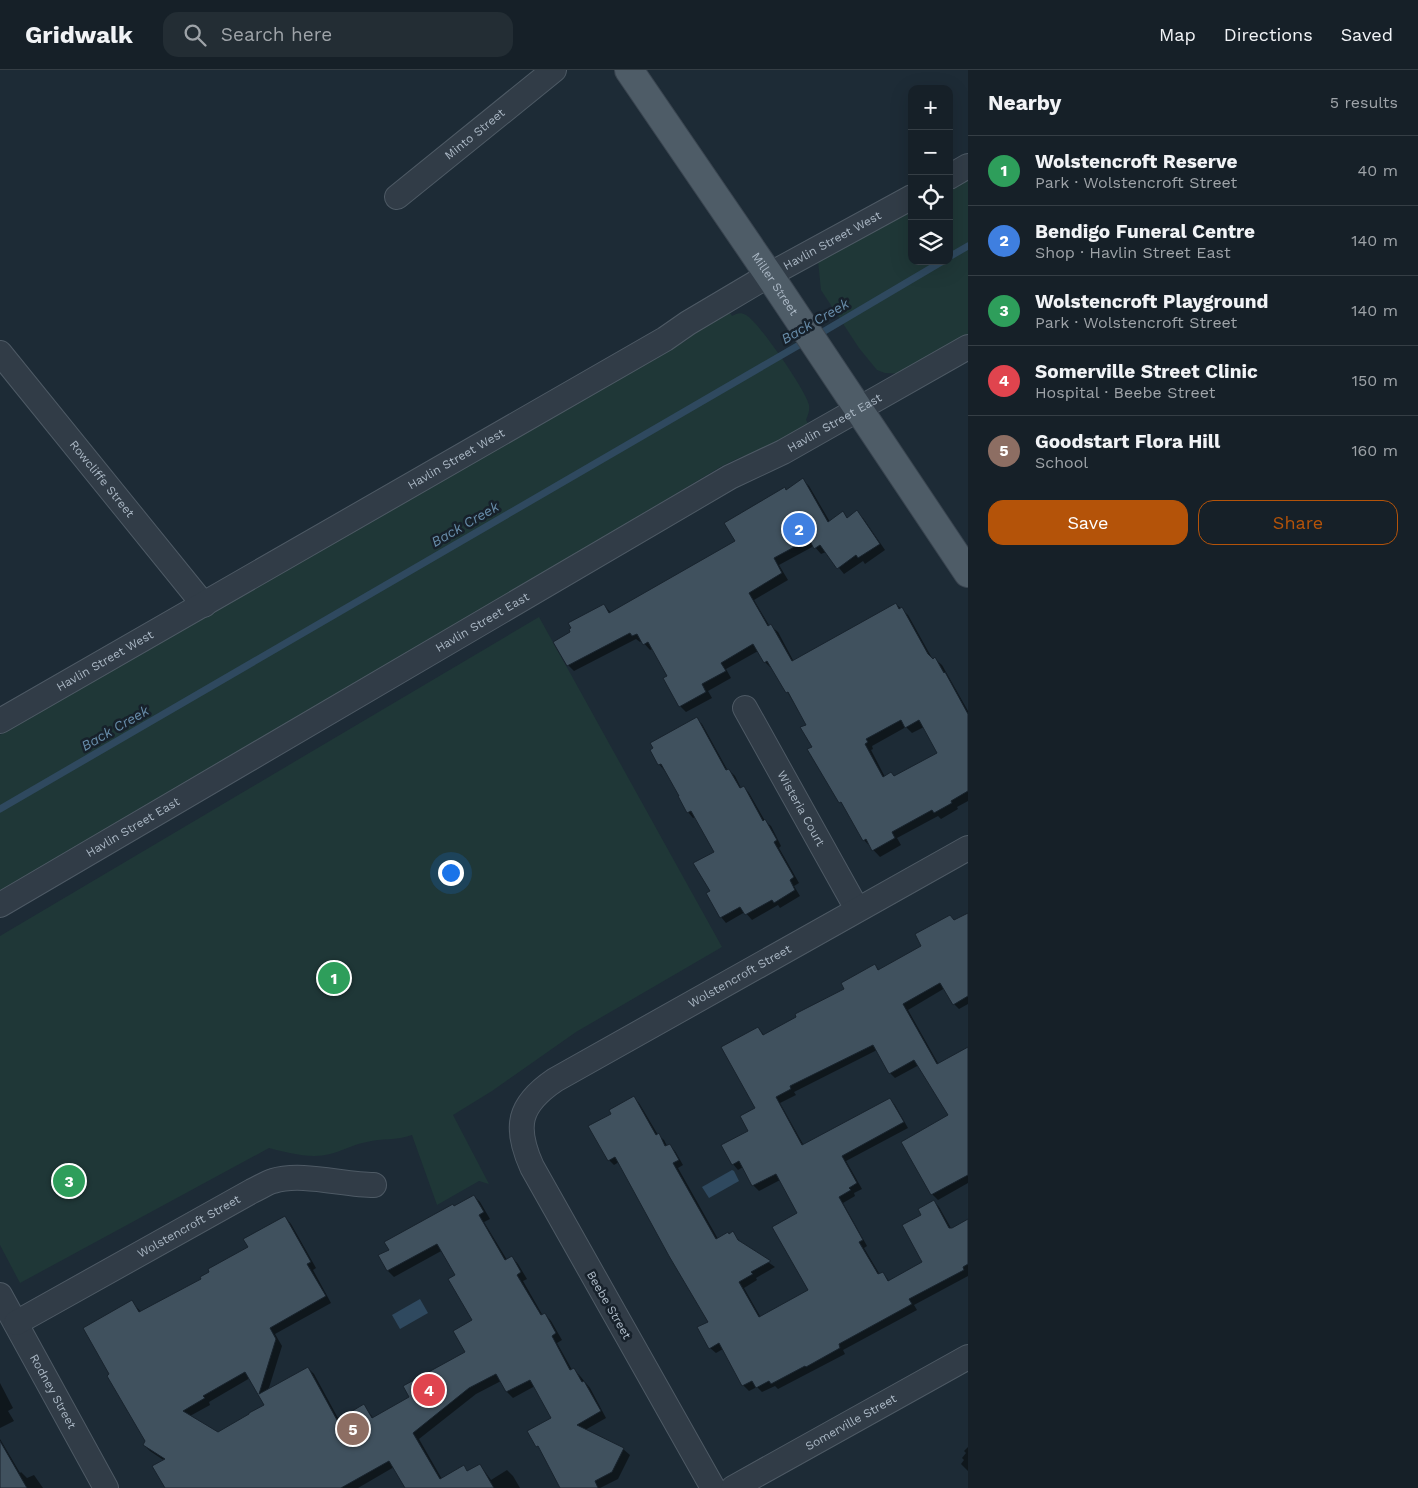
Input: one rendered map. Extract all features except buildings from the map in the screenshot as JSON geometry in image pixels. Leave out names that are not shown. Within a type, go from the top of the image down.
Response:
[{"type":"main road","name":"Miller Street","points":[[629,70],[769,275],[968,573]]},
{"type":"street","name":"Minto Street","points":[[396,197],[554,70]]},
{"type":"street","points":[[952,175],[968,166]]},
{"type":"street","name":"Havlin Street West","points":[[0,721],[665,339],[688,323],[769,275],[908,199]]},
{"type":"street","name":"Havlin Street East","points":[[0,905],[722,481],[783,452],[968,347]]},
{"type":"street","name":"Rowcliffe Street","points":[[0,353],[204,605]]},
{"type":"street","name":"Wisteria Court","points":[[745,708],[857,909]]},
{"type":"street","name":"Wolstencroft Street","points":[[523,1117],[531,1102],[546,1086],[968,848]]},
{"type":"street","name":"Beebe Street","points":[[523,1117],[522,1142],[532,1167],[713,1488]]},
{"type":"street","name":"Wolstencroft Street","points":[[5,1308],[274,1181],[297,1178],[374,1185]]},
{"type":"street","name":"Rodney Street","points":[[5,1308],[106,1488]]},
{"type":"street","name":"Somerville Street","points":[[733,1488],[968,1357]]},
{"type":"green space","points":[[968,175],[968,334],[904,374],[885,373],[877,370],[859,348],[821,290],[818,261],[908,208],[908,265],[953,265],[953,183]]},
{"type":"green space","points":[[729,311],[732,316],[742,313],[752,320],[781,357],[800,386],[809,405],[806,420],[809,425],[783,443],[741,457],[722,466],[407,655],[0,892],[0,735],[687,340],[692,332]]},
{"type":"green space","points":[[539,617],[722,947],[576,1032],[492,1091],[453,1115],[489,1184],[479,1181],[437,1205],[412,1135],[362,1143],[335,1153],[315,1156],[300,1155],[269,1148],[20,1283],[0,1245],[0,936]]},
{"type":"water","points":[[732,1170],[739,1181],[709,1198],[702,1187]]},
{"type":"water","points":[[420,1299],[428,1313],[400,1329],[392,1315]]},
{"type":"waterway","name":"Back Creek","points":[[953,255],[968,246]]},
{"type":"waterway","name":"Back Creek","points":[[816,336],[936,265]]},
{"type":"waterway","name":"Back Creek","points":[[0,809],[806,341]]},
{"type":"place","name":"Bendigo Funeral Centre","points":[[799,529]]},
{"type":"place","name":"Wolstencroft Reserve","points":[[334,978]]},
{"type":"place","name":"Wolstencroft Playground","points":[[69,1181]]},
{"type":"place","name":"Somerville Street Clinic","points":[[429,1390]]},
{"type":"place","name":"Goodstart Flora Hill","points":[[353,1429]]}]
